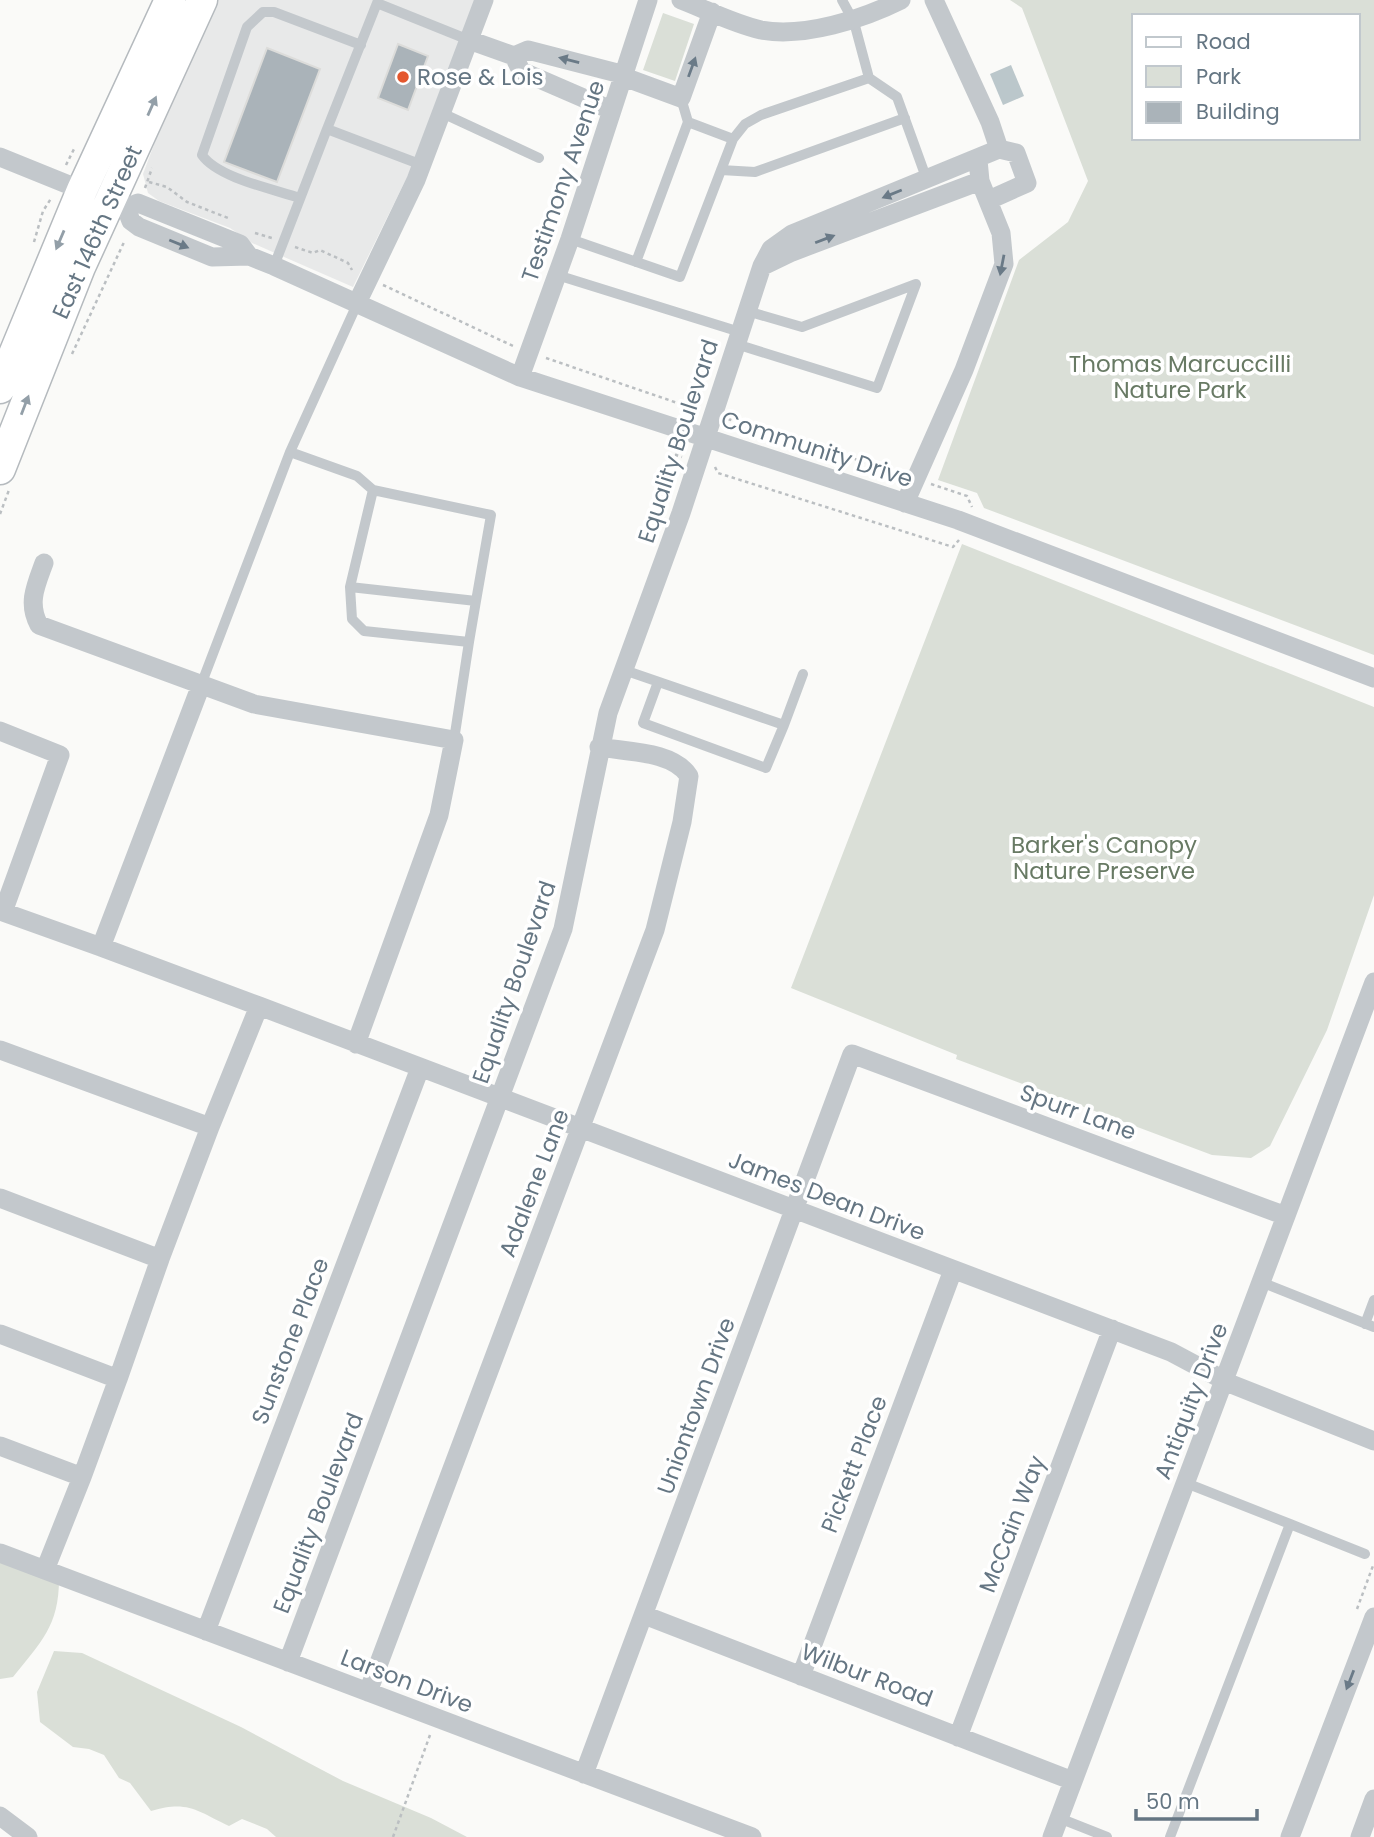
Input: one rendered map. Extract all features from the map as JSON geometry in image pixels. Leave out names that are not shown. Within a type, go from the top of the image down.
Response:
[{"type":"main road","name":"East 146th Street","points":[[0,388],[82,190],[170,0]]},
{"type":"main road","name":"East 146th Street","points":[[0,469],[58,319],[117,204],[202,0]]},
{"type":"street","points":[[358,301],[422,164],[484,0]]},
{"type":"street","name":"Testimony Avenue","points":[[520,377],[570,239],[648,0]]},
{"type":"street","points":[[681,0],[747,26],[774,32],[854,22],[901,0]]},
{"type":"street","points":[[934,0],[990,122],[999,149],[1016,153],[1027,183],[989,200]]},
{"type":"street","points":[[469,40],[514,56],[528,50],[625,76],[681,97],[712,12]]},
{"type":"street","points":[[514,56],[521,71],[611,110]]},
{"type":"street","name":"Equality Boulevard","points":[[288,1662],[563,929],[599,747],[698,462],[762,266],[772,249],[792,234],[978,160],[999,149]]},
{"type":"street","points":[[0,157],[117,204]]},
{"type":"street","points":[[905,503],[949,407],[1002,273],[1004,244],[980,181],[978,160]]},
{"type":"street","points":[[762,266],[792,251],[980,181]]},
{"type":"street","name":"Community Drive","points":[[117,204],[139,227],[212,257],[249,256],[358,301],[520,377],[905,503],[1374,678]]},
{"type":"street","points":[[44,563],[31,599],[33,615],[40,625],[254,704],[454,740],[439,815],[356,1044]]},
{"type":"street","points":[[101,947],[201,685]]},
{"type":"street","points":[[0,731],[60,755],[1,911]]},
{"type":"street","name":"Adalene Lane","points":[[368,1692],[655,930],[682,822],[689,776],[682,765],[665,759],[599,747]]},
{"type":"street","name":"James Dean Drive","points":[[1,911],[1112,1329],[1171,1352],[1224,1380],[1374,1441]]},
{"type":"street","name":"Antiquity Drive","points":[[1052,1837],[1374,982]]},
{"type":"street","points":[[45,1570],[82,1477],[160,1259],[259,1006]]},
{"type":"street","points":[[0,1050],[210,1128]]},
{"type":"street","name":"Spurr Lane","points":[[852,1054],[1286,1216]]},
{"type":"street","name":"Uniontown Drive","points":[[584,1773],[852,1054]]},
{"type":"street","name":"Sunstone Place","points":[[206,1631],[420,1068]]},
{"type":"street","points":[[0,1198],[160,1259]]},
{"type":"street","name":"Pickett Place","points":[[801,1676],[953,1270]]},
{"type":"street","name":"McCain Way","points":[[958,1737],[1112,1329]]},
{"type":"street","points":[[0,1334],[118,1379]]},
{"type":"street","points":[[0,1446],[82,1477]]},
{"type":"street","name":"Larson Drive","points":[[0,1553],[752,1837]]},
{"type":"street","name":"Wilbur Road","points":[[644,1615],[1073,1781]]},
{"type":"street","points":[[1290,1837],[1374,1617]]},
{"type":"street","points":[[1360,1837],[1374,1799]]},
{"type":"street","points":[[0,1815],[28,1837]]},
{"type":"lane","points":[[842,0],[854,22],[869,78],[897,97],[927,180]]},
{"type":"lane","points":[[274,266],[361,46],[374,1],[469,40]]},
{"type":"lane","points":[[300,198],[222,171],[208,164],[202,155],[249,24],[263,12],[274,12],[361,46]]},
{"type":"lane","points":[[570,239],[680,277],[733,139],[745,124],[761,115],[869,78]]},
{"type":"lane","points":[[636,262],[688,122],[681,97]]},
{"type":"lane","points":[[442,113],[539,158]]},
{"type":"lane","points":[[721,170],[755,172],[905,118]]},
{"type":"lane","points":[[688,122],[733,139]]},
{"type":"lane","points":[[327,130],[422,164]]},
{"type":"lane","points":[[557,275],[877,388],[916,284],[802,327],[747,311]]},
{"type":"lane","points":[[201,685],[290,452],[358,301]]},
{"type":"lane","points":[[290,452],[357,476],[373,491],[491,515],[454,740]]},
{"type":"lane","points":[[373,491],[350,587],[352,619],[364,631],[468,642]]},
{"type":"lane","points":[[350,587],[476,601]]},
{"type":"lane","points":[[624,670],[784,725]]},
{"type":"lane","points":[[658,682],[643,723],[766,768],[803,674]]},
{"type":"lane","points":[[1261,1282],[1369,1325],[1374,1300]]},
{"type":"lane","points":[[1186,1483],[1364,1554]]},
{"type":"lane","points":[[1170,1837],[1290,1524]]},
{"type":"lane","points":[[1059,1818],[1107,1837]]},
{"type":"path","points":[[691,407],[676,455],[715,467],[718,473],[953,547],[956,541],[966,537]]},
{"type":"path","points":[[393,1837],[431,1732]]},
{"type":"shaded area","points":[[213,0],[475,0],[409,173],[353,287],[252,243],[230,228],[159,201],[148,193],[143,174],[186,59]]},
{"type":"shaded area","points":[[1011,65],[1024,96],[1003,105],[990,74]]},
{"type":"green space","name":"Thomas Marcuccilli Nature Park","points":[[1010,0],[1374,0],[1374,655],[984,508],[977,493],[938,480],[1019,260],[1068,222],[1088,181],[1022,8]]},
{"type":"green space","points":[[663,13],[694,24],[675,81],[643,70]]},
{"type":"green space","name":"Barker's Canopy Nature Preserve","points":[[962,544],[1374,707],[1374,895],[1327,1030],[1270,1146],[1251,1158],[1212,1155],[956,1059],[957,1055],[791,988]]},
{"type":"green space","points":[[0,1551],[59,1579],[56,1609],[46,1633],[13,1677],[0,1679]]},
{"type":"green space","points":[[54,1651],[82,1653],[241,1727],[343,1781],[431,1818],[467,1837],[276,1837],[267,1829],[242,1819],[229,1826],[184,1807],[151,1811],[130,1783],[119,1778],[104,1755],[73,1747],[40,1722],[37,1692]]},
{"type":"building","name":"Rose & Lois","points":[[398,44],[428,56],[408,110],[378,98]]},
{"type":"building","points":[[267,48],[320,69],[277,182],[224,162]]},
{"type":"place","name":"Rose & Lois","points":[[403,77]]}]
